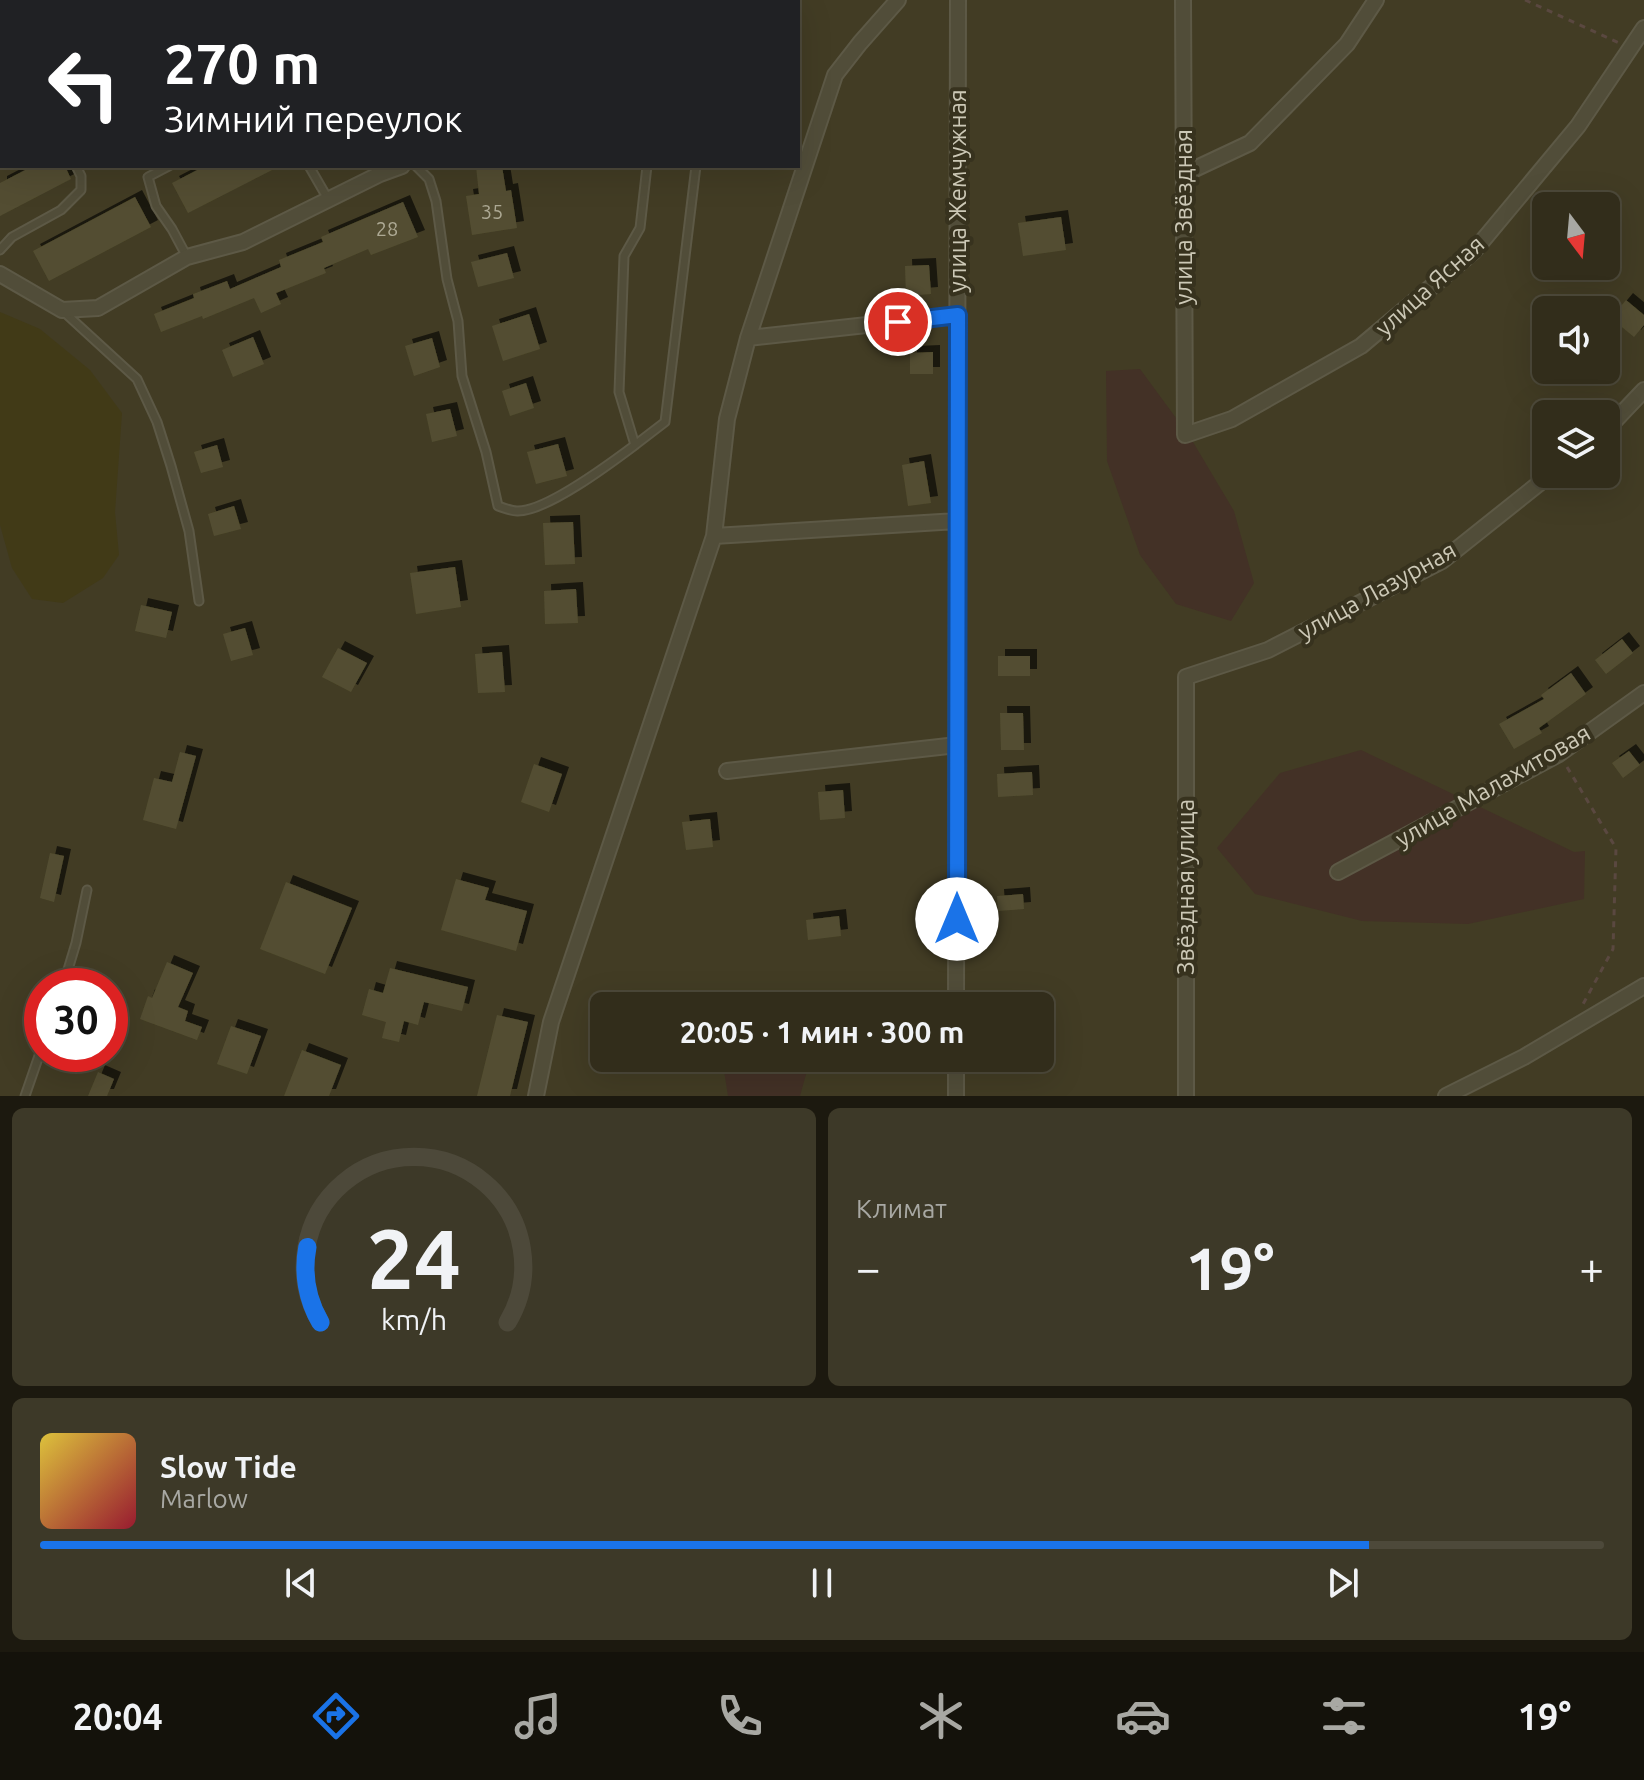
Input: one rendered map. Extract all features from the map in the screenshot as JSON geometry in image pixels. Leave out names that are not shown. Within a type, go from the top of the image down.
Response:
[{"type":"street","points":[[536,1096],[551,1022],[714,536],[727,419],[748,338],[835,75],[898,0]]},
{"type":"street","name":"улица Жемчужная","points":[[956,992],[958,0]]},
{"type":"street","name":"улица Звёздная","points":[[1183,0],[1185,435]]},
{"type":"street","points":[[1184,174],[1250,143],[1347,44],[1376,0]]},
{"type":"street","name":"улица Ясная","points":[[1185,435],[1232,419],[1361,346],[1474,251],[1578,126],[1644,28]]},
{"type":"street","points":[[0,274],[62,310],[98,308],[187,257],[243,242],[396,168]]},
{"type":"street","points":[[748,338],[958,315]]},
{"type":"street","points":[[1620,415],[1644,390]]},
{"type":"street","name":"улица Лазурная","points":[[1186,677],[1268,650],[1442,561],[1533,488]]},
{"type":"street","points":[[714,536],[957,521]]},
{"type":"street","name":"Звёздная улица","points":[[1186,677],[1186,1096]]},
{"type":"street","name":"улица Малахитовая","points":[[1338,872],[1559,754],[1644,693]]},
{"type":"street","points":[[727,771],[957,745]]},
{"type":"street","points":[[1446,1096],[1524,1057],[1644,986]]},
{"type":"street","points":[[956,1072],[956,1096]]},
{"type":"lane","points":[[0,250],[12,237],[61,210],[81,190],[81,176],[77,168]]},
{"type":"lane","points":[[165,168],[148,177],[156,206],[187,257]]},
{"type":"lane","points":[[310,168],[328,199]]},
{"type":"lane","points":[[418,168],[429,179],[436,201],[447,279],[458,321],[462,376],[486,452],[498,506],[517,511],[535,508],[597,474],[665,422],[696,168]]},
{"type":"lane","points":[[635,445],[619,392],[624,256],[640,228],[647,168]]},
{"type":"lane","points":[[62,310],[137,379],[157,422],[185,518],[199,601]]},
{"type":"lane","points":[[68,968],[87,890]]},
{"type":"lane","points":[[25,1096],[33,1072]]},
{"type":"path","points":[[1525,0],[1630,48]]},
{"type":"path","points":[[1559,754],[1616,848],[1613,949],[1569,1030]]},
{"type":"shaded area","points":[[0,312],[40,329],[90,370],[122,413],[115,512],[119,555],[103,578],[63,603],[32,599],[12,568],[0,525]]},
{"type":"shaded area","points":[[1140,369],[1190,437],[1234,511],[1254,583],[1231,621],[1176,604],[1140,555],[1107,461],[1106,371]]},
{"type":"shaded area","points":[[1361,750],[1574,852],[1585,851],[1584,899],[1468,924],[1362,921],[1255,894],[1217,848],[1280,773]]},
{"type":"shaded area","points":[[724,1072],[807,1072],[800,1096],[728,1096]]},
{"type":"building","points":[[29,168],[66,168],[71,179],[0,216],[0,183]]},
{"type":"building","points":[[201,168],[276,168],[188,213],[172,183]]},
{"type":"building","points":[[476,168],[502,168],[506,191],[511,190],[517,228],[472,235],[466,196],[479,194]]},
{"type":"building","points":[[135,197],[151,227],[49,281],[33,251]]},
{"type":"building","points":[[403,202],[418,237],[371,255],[368,249],[324,268],[326,273],[276,293],[281,304],[261,313],[254,298],[161,332],[154,314],[227,281],[230,289],[281,267],[279,260],[323,242],[321,237]]},
{"type":"building","points":[[1061,217],[1066,250],[1023,256],[1018,223]]},
{"type":"building","points":[[507,253],[514,278],[478,287],[471,262]]},
{"type":"building","points":[[929,265],[931,294],[906,296],[905,266]]},
{"type":"building","points":[[1626,300],[1644,315],[1644,325],[1634,337],[1620,325],[1620,307]]},
{"type":"building","points":[[529,314],[540,349],[503,361],[492,326]]},
{"type":"building","points":[[253,337],[264,364],[233,377],[222,350]]},
{"type":"building","points":[[432,338],[440,367],[414,376],[405,346]]},
{"type":"building","points":[[933,352],[933,374],[910,374],[910,353]]},
{"type":"building","points":[[526,383],[534,408],[510,416],[502,391]]},
{"type":"building","points":[[450,409],[457,436],[432,442],[426,414]]},
{"type":"building","points":[[558,444],[567,476],[536,484],[527,452]]},
{"type":"building","points":[[217,445],[223,467],[201,473],[194,452]]},
{"type":"building","points":[[924,461],[931,503],[908,506],[902,465]]},
{"type":"building","points":[[234,506],[241,529],[214,536],[208,514]]},
{"type":"building","points":[[573,522],[575,564],[545,565],[543,523]]},
{"type":"building","points":[[455,567],[461,607],[416,614],[410,573]]},
{"type":"building","points":[[576,589],[578,623],[545,624],[544,591]]},
{"type":"building","points":[[141,605],[172,612],[166,638],[135,631]]},
{"type":"building","points":[[245,628],[253,655],[231,661],[223,634]]},
{"type":"building","points":[[1622,639],[1633,653],[1606,674],[1595,660]]},
{"type":"building","points":[[338,648],[367,663],[351,692],[322,677]]},
{"type":"building","points":[[502,652],[505,692],[478,693],[475,654]]},
{"type":"building","points":[[998,656],[1030,656],[1030,676],[998,676]]},
{"type":"building","points":[[1571,673],[1586,694],[1539,728],[1542,733],[1514,749],[1499,724],[1544,699],[1541,695]]},
{"type":"building","points":[[1000,713],[1023,713],[1024,750],[1001,750]]},
{"type":"building","points":[[1629,751],[1640,765],[1623,778],[1612,763]]},
{"type":"building","points":[[180,752],[196,756],[176,829],[143,820],[154,778],[172,782]]},
{"type":"building","points":[[534,764],[562,774],[549,812],[521,802]]},
{"type":"building","points":[[1032,772],[1033,795],[998,797],[997,774]]},
{"type":"building","points":[[843,790],[845,818],[820,820],[818,792]]},
{"type":"building","points":[[710,819],[713,847],[686,850],[682,822]]},
{"type":"building","points":[[50,853],[64,856],[54,902],[40,898]]},
{"type":"building","points":[[456,879],[489,888],[485,900],[527,911],[516,951],[441,930]]},
{"type":"building","points":[[286,882],[352,908],[325,974],[260,949]]},
{"type":"building","points":[[1023,894],[1024,909],[998,911],[997,896]]},
{"type":"building","points":[[839,916],[841,936],[808,940],[806,920]]},
{"type":"building","points":[[167,962],[193,973],[178,1007],[188,1011],[185,1021],[202,1027],[197,1040],[140,1019],[148,996],[152,998]]},
{"type":"building","points":[[390,968],[468,987],[462,1011],[424,1002],[418,1025],[404,1021],[399,1042],[382,1038],[386,1022],[362,1015],[369,989],[383,993]]},
{"type":"building","points":[[497,1015],[528,1022],[510,1096],[477,1096]]},
{"type":"building","points":[[231,1026],[261,1036],[247,1074],[217,1064]]},
{"type":"building","points":[[302,1050],[341,1065],[329,1096],[284,1096]]},
{"type":"building","points":[[98,1072],[114,1079],[107,1096],[88,1096]]},
{"type":"route","points":[[898,322],[958,315],[957,919]]}]
